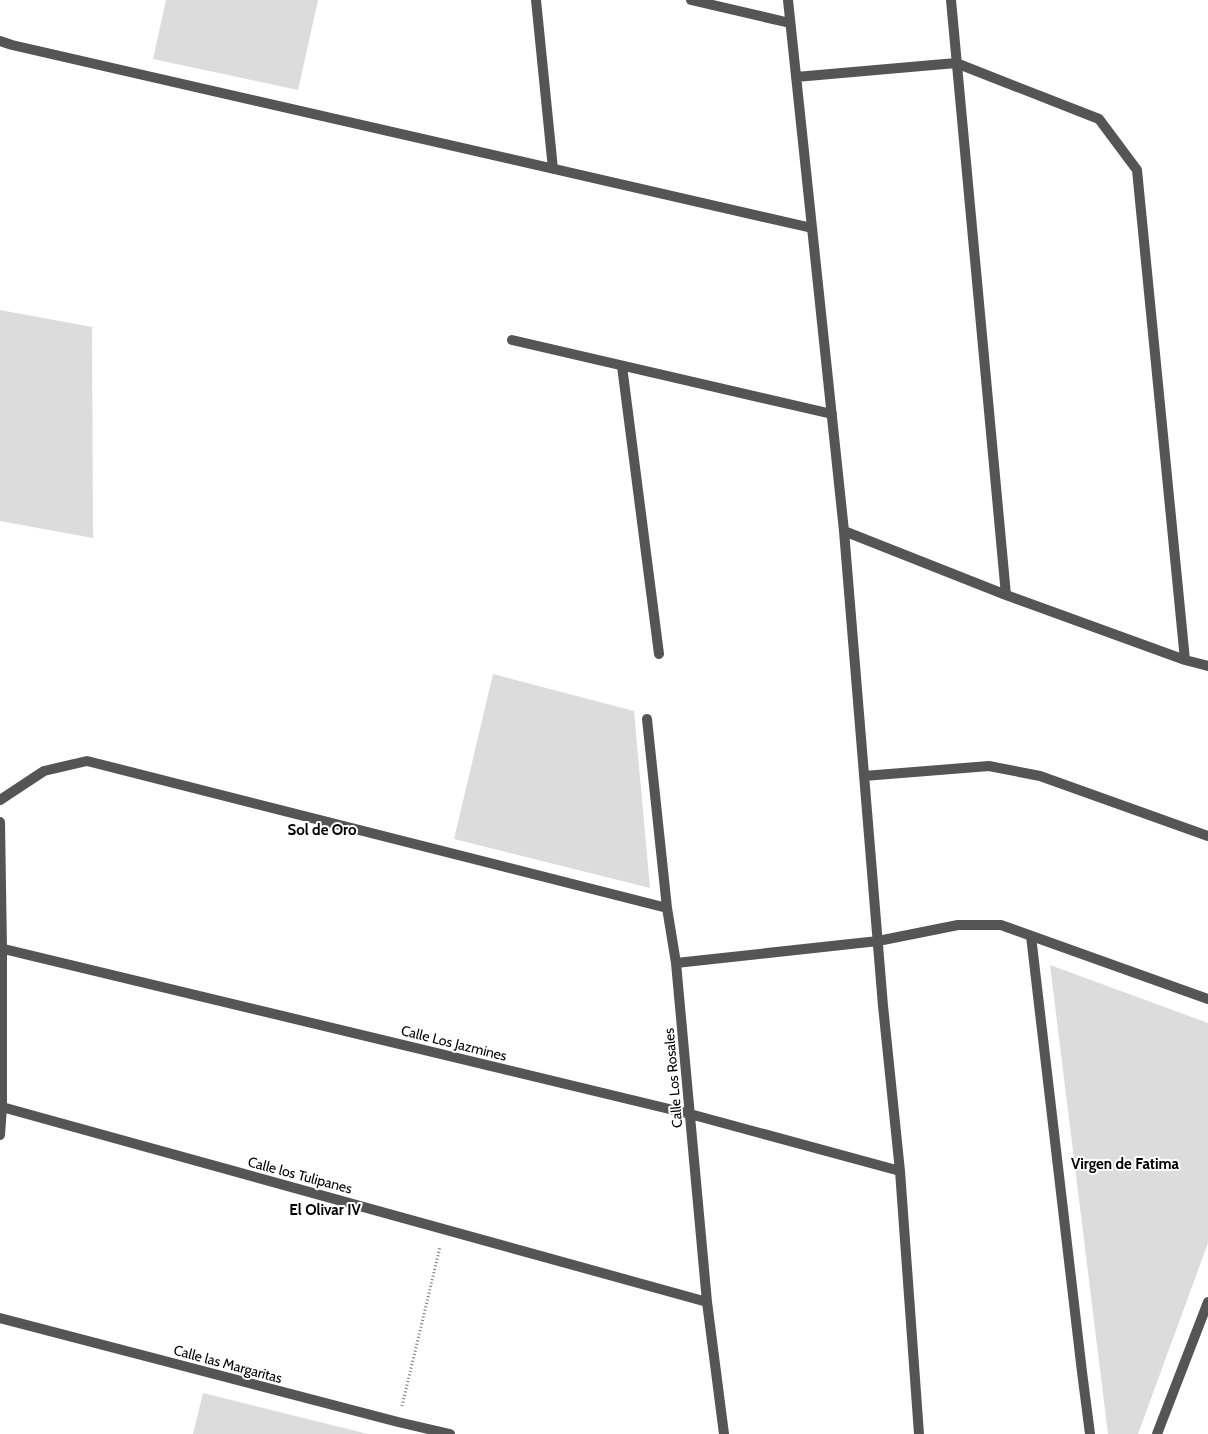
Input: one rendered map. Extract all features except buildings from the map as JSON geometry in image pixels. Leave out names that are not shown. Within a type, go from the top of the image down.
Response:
[{"type":"street","points":[[536,0],[552,168]]},
{"type":"street","points":[[691,0],[790,23]]},
{"type":"street","points":[[788,0],[844,531],[878,941],[900,1171],[919,1434]]},
{"type":"street","points":[[950,0],[1006,594]]},
{"type":"street","points":[[0,41],[812,228]]},
{"type":"street","points":[[796,76],[956,63],[1099,119],[1137,170],[1185,660]]},
{"type":"street","points":[[512,340],[832,414]]},
{"type":"street","points":[[622,366],[659,654]]},
{"type":"street","points":[[844,531],[1006,594],[1185,660],[1208,666]]},
{"type":"street","name":"Calle Los Rosales","points":[[647,719],[667,908],[676,963],[707,1302],[724,1434]]},
{"type":"street","points":[[0,800],[44,771],[87,761],[667,908]]},
{"type":"street","points":[[864,776],[989,766],[1040,776],[1208,836]]},
{"type":"street","points":[[0,822],[2,1107],[0,1135]]},
{"type":"street","points":[[676,963],[878,941],[958,925],[1001,925],[1208,999]]},
{"type":"street","points":[[1031,936],[1090,1434]]},
{"type":"street","name":"Calle Los Jazmines","points":[[1,948],[690,1114],[900,1171]]},
{"type":"street","name":"Calle los Tulipanes","points":[[2,1107],[707,1302]]},
{"type":"street","points":[[1157,1434],[1208,1302]]},
{"type":"street","name":"Calle las Margaritas","points":[[0,1318],[450,1434]]},
{"type":"path","points":[[398,1422],[444,1230]]},
{"type":"shaded area","points":[[166,0],[318,0],[298,90],[153,59]]},
{"type":"shaded area","points":[[0,310],[92,327],[93,538],[0,521]]},
{"type":"shaded area","points":[[493,674],[634,711],[650,888],[454,839]]},
{"type":"shaded area","points":[[1050,965],[1208,1023],[1208,1243],[1138,1434],[1108,1434]]},
{"type":"shaded area","points":[[203,1393],[368,1434],[193,1434]]},
{"type":"district","name":"Sol de Oro","points":[[322,830]]},
{"type":"district","name":"Virgen de Fatima","points":[[1125,1164]]},
{"type":"district","name":"El Olivar IV","points":[[325,1210]]}]
